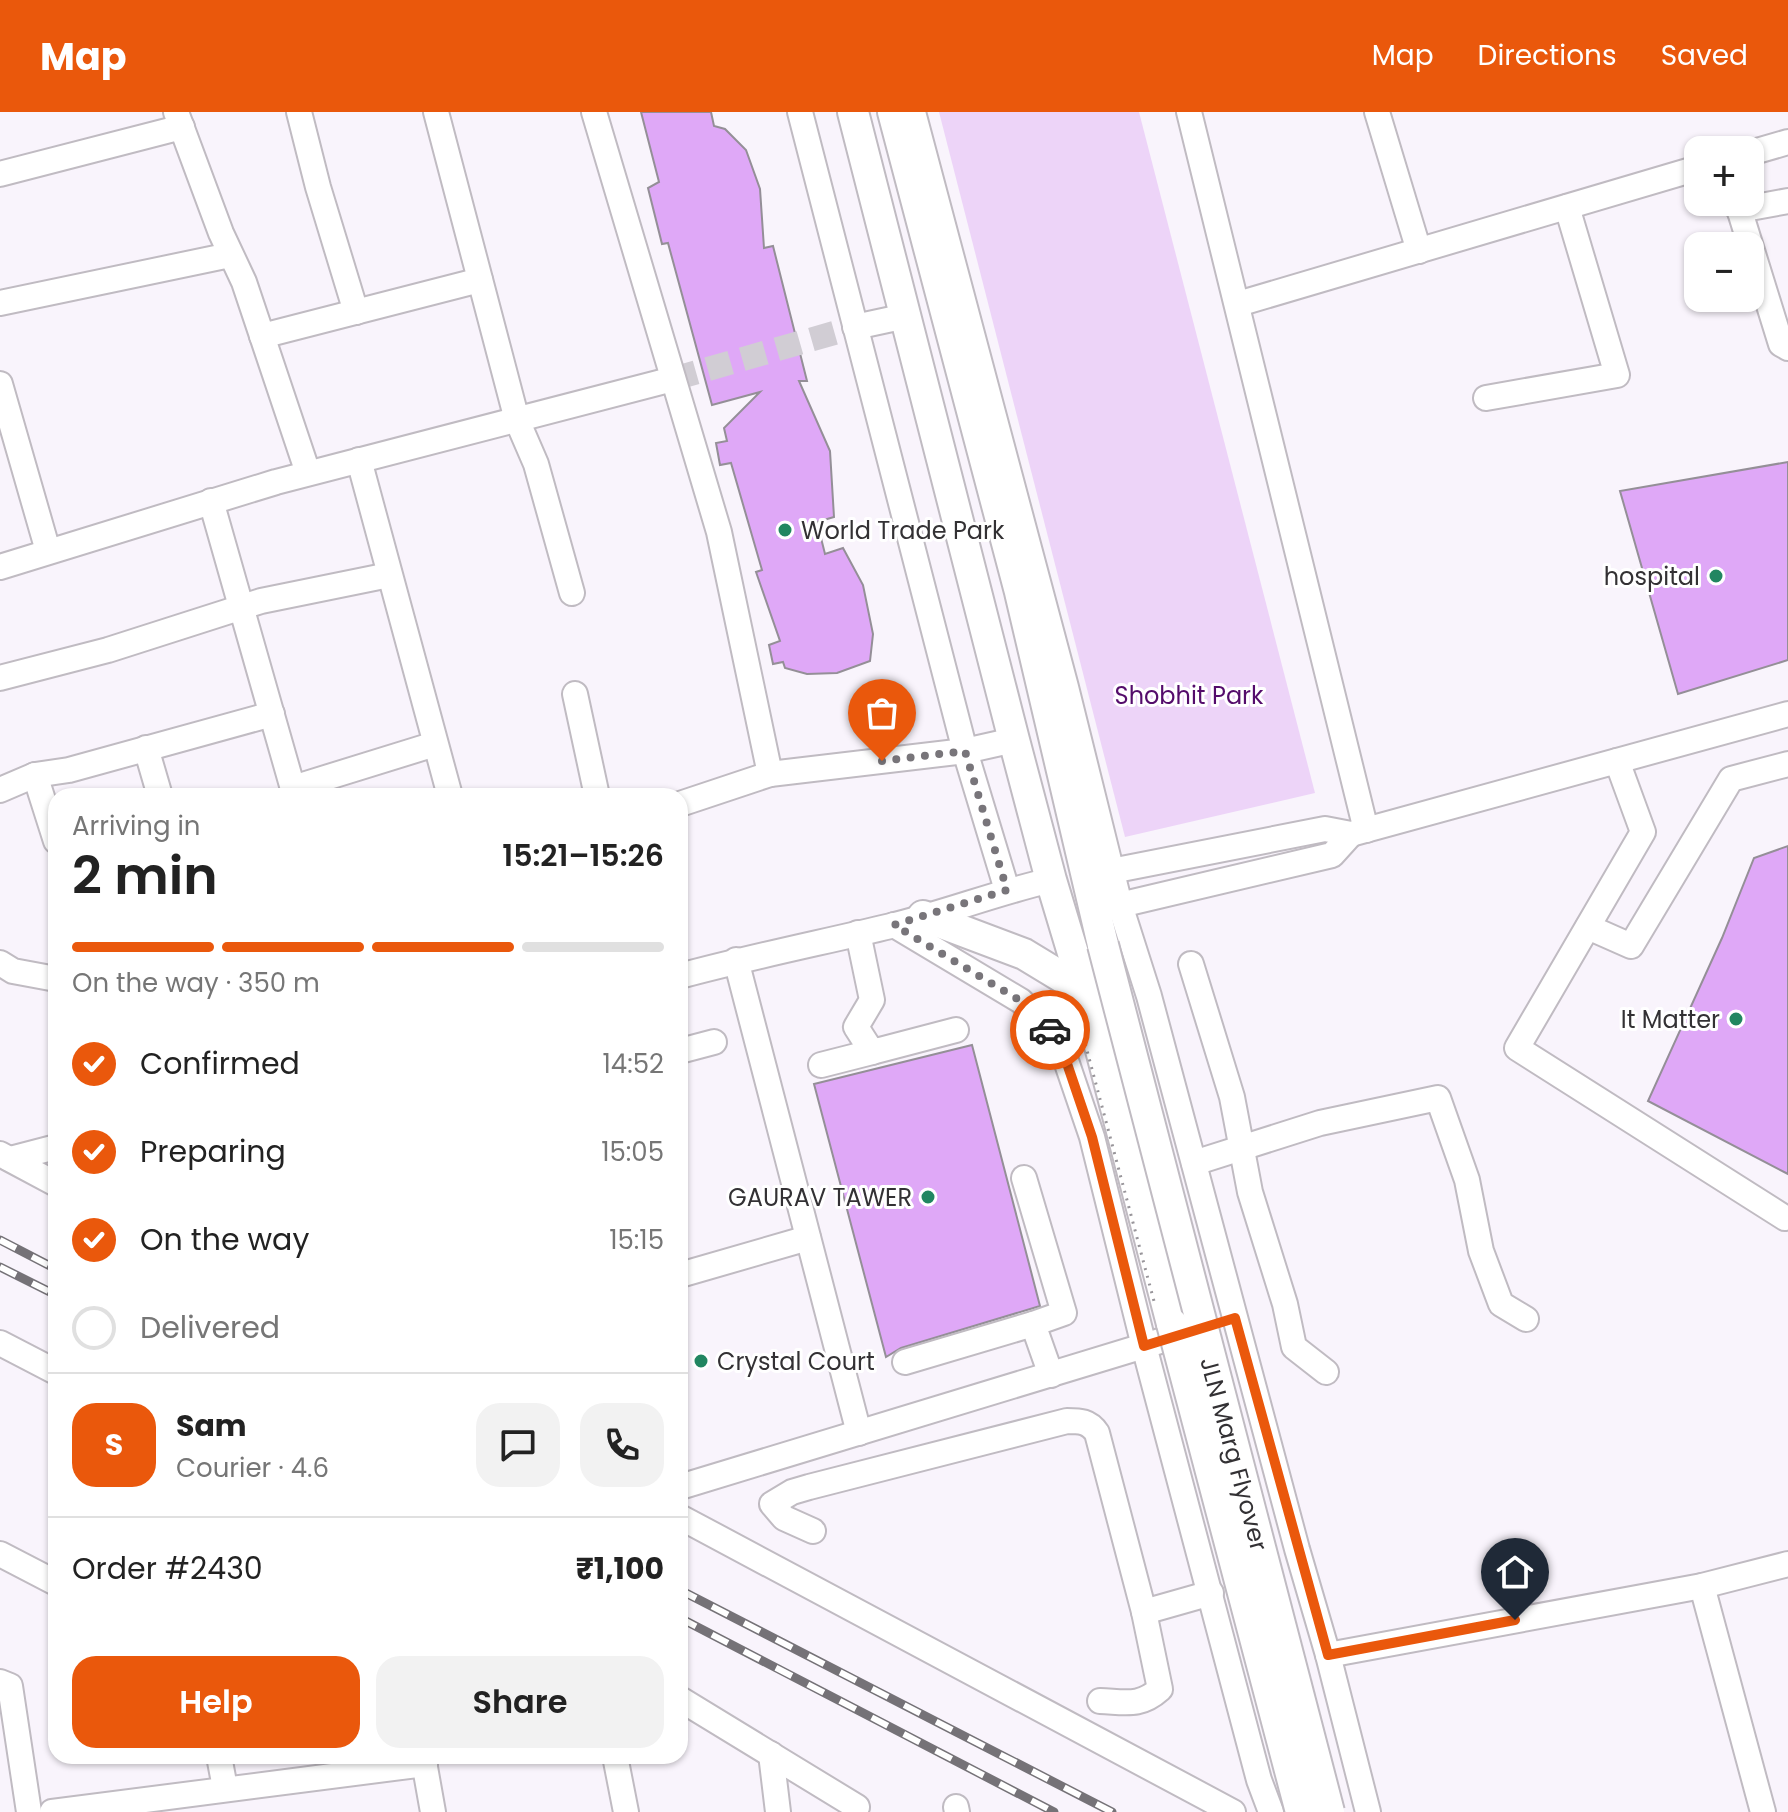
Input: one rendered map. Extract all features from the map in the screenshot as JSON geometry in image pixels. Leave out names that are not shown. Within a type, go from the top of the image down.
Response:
[{"type":"main road","name":"JLN Marg Flyover","points":[[853,112],[1014,740],[1051,880],[1094,1023],[1301,1812]]},
{"type":"main road","name":"JLN Marg Flyover","points":[[893,112],[1020,592],[1099,873],[1107,908],[1103,945],[1329,1812]]},
{"type":"main road","points":[[923,916],[1024,954],[1085,991]]},
{"type":"street","points":[[299,112],[356,312]]},
{"type":"street","points":[[436,112],[517,420],[536,464],[572,593]]},
{"type":"street","points":[[594,112],[719,532],[770,774]]},
{"type":"street","points":[[800,112],[965,751],[1007,890]]},
{"type":"street","points":[[913,112],[1050,626],[1099,873],[1325,829],[1358,832],[1788,714]]},
{"type":"street","points":[[1189,112],[1238,304],[1358,832]]},
{"type":"street","points":[[1377,112],[1419,251]]},
{"type":"street","points":[[0,174],[179,120],[230,255],[244,282],[308,473]]},
{"type":"street","points":[[1764,149],[1788,142]]},
{"type":"street","points":[[1238,304],[1684,172]]},
{"type":"street","points":[[1764,203],[1788,201]]},
{"type":"street","points":[[1486,398],[1617,375],[1567,207]]},
{"type":"street","points":[[1741,216],[1784,346],[1788,369]]},
{"type":"street","points":[[0,303],[230,255]]},
{"type":"street","points":[[262,336],[480,280]]},
{"type":"street","points":[[855,327],[906,316]]},
{"type":"street","points":[[0,567],[308,473],[673,379]]},
{"type":"street","points":[[2,399],[48,551]]},
{"type":"street","points":[[359,460],[448,788]]},
{"type":"street","points":[[211,501],[293,788]]},
{"type":"street","points":[[0,678],[108,650],[241,607],[389,575]]},
{"type":"street","points":[[575,694],[595,788]]},
{"type":"street","points":[[0,790],[35,775],[69,770],[272,714]]},
{"type":"street","points":[[688,801],[770,774],[965,751],[1014,740]]},
{"type":"street","points":[[306,788],[435,744]]},
{"type":"street","points":[[146,748],[158,788]]},
{"type":"street","points":[[1617,761],[1643,832],[1517,1048],[1785,1218]]},
{"type":"street","points":[[1588,927],[1631,946],[1731,779],[1788,764]]},
{"type":"street","points":[[35,775],[48,816]]},
{"type":"street","points":[[1358,832],[1332,855],[1107,908],[1149,996],[1368,1812]]},
{"type":"street","points":[[688,974],[894,925],[1007,890],[1051,880]]},
{"type":"street","points":[[894,925],[1021,1001],[1059,1040],[1092,1137],[1259,1780],[1271,1812]]},
{"type":"street","points":[[858,933],[872,1000],[856,1027],[872,1052]]},
{"type":"street","points":[[736,960],[859,1433]]},
{"type":"street","points":[[0,963],[13,971],[48,978]]},
{"type":"street","points":[[1191,964],[1232,1097],[1250,1192],[1285,1304],[1294,1347],[1326,1372]]},
{"type":"street","points":[[821,1065],[956,1030]]},
{"type":"street","points":[[688,1049],[714,1042]]},
{"type":"street","points":[[1194,1163],[1320,1123],[1438,1098],[1467,1180],[1481,1251],[1501,1304],[1526,1319]]},
{"type":"street","points":[[5,1157],[48,1149]]},
{"type":"street","points":[[5,1157],[48,1180]]},
{"type":"street","points":[[905,1362],[1064,1313],[1024,1178]]},
{"type":"street","points":[[688,1273],[808,1238]]},
{"type":"street","points":[[688,1485],[1235,1318]]},
{"type":"street","points":[[1033,1324],[1051,1375]]},
{"type":"street","points":[[0,1343],[48,1368]]},
{"type":"street","points":[[813,1531],[784,1518],[772,1504],[792,1492],[809,1487],[1067,1421],[1083,1421],[1092,1426],[1097,1433],[1144,1612],[1160,1689],[1149,1699],[1137,1703],[1100,1701]]},
{"type":"street","points":[[688,1521],[1233,1812]]},
{"type":"street","points":[[0,1554],[48,1579]]},
{"type":"street","points":[[1328,1655],[1702,1586],[1788,1565]]},
{"type":"street","points":[[1702,1586],[1763,1812]]},
{"type":"street","points":[[1144,1612],[1211,1593]]},
{"type":"street","points":[[0,1682],[10,1686],[29,1812]]},
{"type":"street","points":[[688,1704],[857,1807]]},
{"type":"street","points":[[771,1754],[778,1812]]},
{"type":"street","points":[[220,1764],[225,1788]]},
{"type":"street","points":[[52,1812],[396,1764]]},
{"type":"street","points":[[425,1764],[433,1812]]},
{"type":"street","points":[[617,1764],[626,1812]]},
{"type":"green space","name":"Shobhit Park","points":[[939,112],[1139,112],[1315,793],[1125,837]]},
{"type":"building","points":[[641,112],[711,112],[714,126],[725,129],[746,150],[760,189],[764,248],[773,246],[807,381],[799,381],[830,451],[834,517],[817,522],[825,554],[843,548],[863,585],[873,634],[870,661],[837,673],[807,674],[785,668],[783,662],[773,664],[769,645],[780,641],[756,572],[762,570],[731,463],[720,465],[716,443],[727,441],[724,428],[760,392],[712,405],[668,243],[662,244],[648,188],[659,182]]},
{"type":"building","name":"hospital","points":[[1788,462],[1788,660],[1678,694],[1620,491]]},
{"type":"building","name":"It Matter","points":[[1788,846],[1788,1174],[1648,1101],[1722,938],[1754,858]]},
{"type":"building","name":"GAURAV TAWER","points":[[972,1045],[1040,1306],[901,1348],[886,1357],[814,1084]]},
{"type":"tunnel","points":[[673,379],[855,327]]},
{"type":"railway","points":[[0,1240],[48,1265]]},
{"type":"railway","points":[[0,1267],[48,1291]]},
{"type":"railway","points":[[688,1594],[1112,1812]]},
{"type":"railway","points":[[688,1622],[1054,1812]]},
{"type":"way so far","points":[[882,761],[965,751],[1007,890],[894,925],[1021,1001],[1050,1030]]},
{"type":"place","name":"World Trade Park","points":[[785,530]]},
{"type":"place","name":"hospital","points":[[1716,576]]},
{"type":"place","name":"It Matter","points":[[1736,1019]]},
{"type":"place","name":"GAURAV TAWER","points":[[928,1197]]},
{"type":"place","name":"Crystal Court","points":[[701,1361]]},
{"type":"route","points":[[1050,1030],[1059,1040],[1092,1137],[1144,1346],[1235,1318],[1328,1655],[1515,1620]]}]
